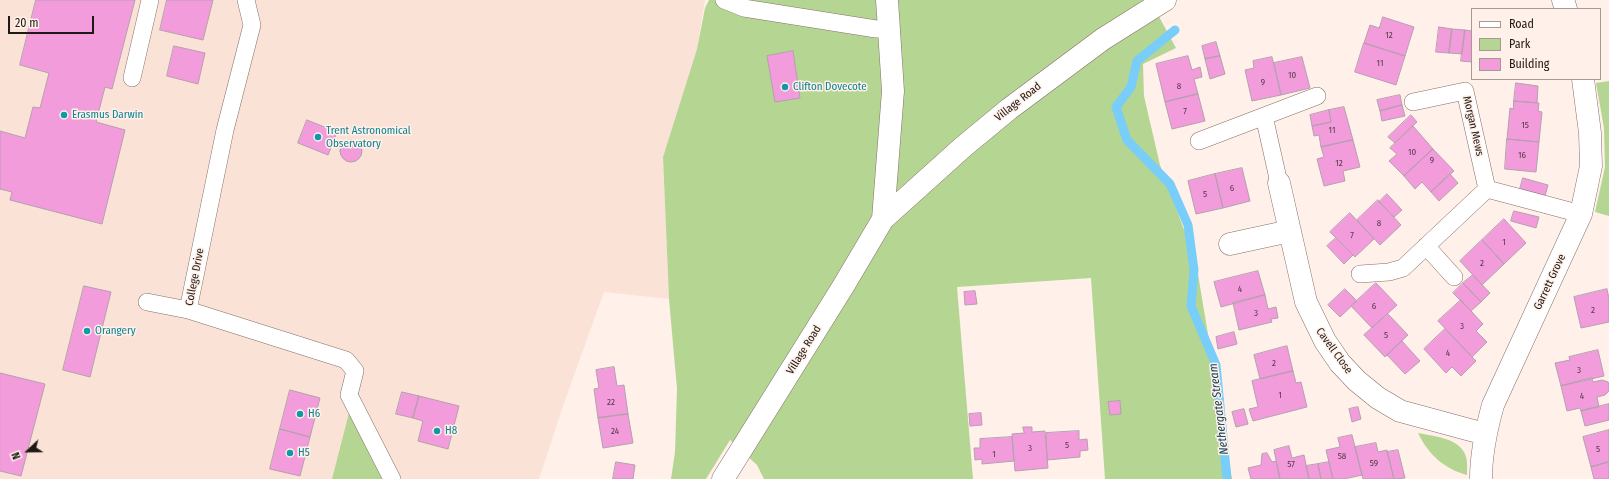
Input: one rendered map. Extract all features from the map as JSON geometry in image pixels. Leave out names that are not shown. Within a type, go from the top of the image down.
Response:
[{"type":"street","name":"Village Road","points":[[883,219],[893,91],[887,0]]},
{"type":"street","name":"Village Road","points":[[723,479],[844,285],[883,219],[963,147],[1009,109],[1103,39],[1165,0]]},
{"type":"street","name":"Garrett Grove","points":[[1480,479],[1484,434],[1493,405],[1581,214],[1591,166],[1590,133],[1583,80]]},
{"type":"street","name":"Cavell Close","points":[[1279,183],[1306,302],[1314,321],[1336,357],[1357,381],[1378,398],[1400,411],[1484,434]]},
{"type":"street","points":[[1230,244],[1290,231]]},
{"type":"lane","points":[[132,78],[150,0]]},
{"type":"lane","name":"College Drive","points":[[246,0],[252,25],[225,130],[188,310],[346,360],[355,371],[349,395],[392,479]]},
{"type":"lane","points":[[724,0],[744,8],[876,30],[889,29]]},
{"type":"lane","name":"Morgan Mews","points":[[1413,102],[1465,91],[1487,189]]},
{"type":"lane","points":[[1199,141],[1317,96]]},
{"type":"lane","name":"Cavell Close","points":[[1264,116],[1279,183]]},
{"type":"lane","points":[[1360,274],[1389,272],[1403,268],[1487,189],[1581,214]]},
{"type":"lane","points":[[1426,246],[1454,277]]},
{"type":"lane","points":[[147,302],[188,310]]},
{"type":"shaded area","points":[[0,0],[705,0],[697,49],[663,157],[669,299],[604,292],[563,406],[539,479],[0,479]]},
{"type":"green space","points":[[709,0],[1150,0],[1176,48],[1143,64],[1144,96],[1160,165],[1196,262],[1232,479],[1105,479],[1091,278],[957,287],[973,479],[764,479],[757,465],[730,440],[706,479],[671,479],[675,452],[677,389],[669,299],[663,157],[697,49],[705,8]]},
{"type":"green space","points":[[1609,81],[1609,216],[1595,212],[1605,167],[1604,128],[1596,83]]},
{"type":"green space","points":[[349,413],[382,479],[332,479]]},
{"type":"green space","points":[[1418,433],[1437,437],[1457,444],[1466,456],[1467,475],[1451,469],[1438,460],[1427,448]]},
{"type":"building","name":"Erasmus Darwin","points":[[36,0],[135,0],[112,89],[105,87],[96,122],[125,130],[102,224],[10,200],[12,192],[0,189],[0,131],[25,138],[33,107],[40,108],[49,73],[20,65]]},
{"type":"building","points":[[167,0],[213,0],[203,40],[160,30]]},
{"type":"building","points":[[1383,17],[1414,27],[1405,56],[1364,43],[1370,25],[1379,28]]},
{"type":"building","points":[[1439,27],[1452,29],[1449,53],[1436,52]]},
{"type":"building","points":[[1452,29],[1465,30],[1462,54],[1449,53]]},
{"type":"building","points":[[1465,30],[1471,31],[1471,62],[1461,61]]},
{"type":"building","points":[[1216,42],[1220,56],[1205,59],[1202,46]]},
{"type":"building","points":[[1364,43],[1405,56],[1396,85],[1355,72]]},
{"type":"building","points":[[174,46],[205,53],[198,84],[167,76]]},
{"type":"building","name":"Clifton Dovecote","points":[[793,51],[800,98],[775,102],[767,56]]},
{"type":"building","points":[[1188,56],[1192,70],[1200,67],[1202,77],[1194,79],[1198,94],[1165,102],[1156,64]]},
{"type":"building","points":[[1220,56],[1225,74],[1210,79],[1205,59]]},
{"type":"building","points":[[1272,57],[1281,95],[1252,101],[1245,70],[1254,68],[1253,61]]},
{"type":"building","points":[[1302,57],[1310,88],[1281,95],[1274,63]]},
{"type":"building","points":[[1516,83],[1538,86],[1537,103],[1514,101]]},
{"type":"building","points":[[1198,94],[1205,121],[1172,129],[1165,102]]},
{"type":"building","points":[[1400,95],[1402,105],[1380,111],[1377,100]]},
{"type":"building","points":[[1514,101],[1539,103],[1538,111],[1542,112],[1539,142],[1507,139],[1510,108],[1513,109]]},
{"type":"building","points":[[1402,105],[1405,116],[1382,121],[1380,111]]},
{"type":"building","points":[[1344,107],[1353,140],[1321,147],[1319,135],[1314,136],[1312,126],[1331,122],[1329,110]]},
{"type":"building","points":[[1329,110],[1331,122],[1312,126],[1310,115]]},
{"type":"building","points":[[1411,115],[1417,122],[1395,143],[1388,137]]},
{"type":"building","name":"Trent Astronomical Observatory","points":[[307,120],[337,132],[328,155],[298,143]]},
{"type":"building","points":[[1413,126],[1433,149],[1404,176],[1389,161],[1397,154],[1390,148]]},
{"type":"building","points":[[1507,139],[1539,142],[1536,172],[1505,169]]},
{"type":"building","name":"Trent Astronomical Observatory","points":[[347,140],[355,140],[362,147],[362,155],[355,162],[347,162],[340,155],[340,147]]},
{"type":"building","points":[[1353,140],[1360,167],[1343,171],[1345,181],[1324,186],[1317,159],[1324,157],[1321,147]]},
{"type":"building","points":[[1433,149],[1454,171],[1431,192],[1422,182],[1415,189],[1404,176]]},
{"type":"building","points":[[1242,168],[1250,201],[1223,208],[1215,174]]},
{"type":"building","points":[[1215,174],[1223,208],[1196,214],[1188,181]]},
{"type":"building","points":[[1450,174],[1458,183],[1439,201],[1431,192]]},
{"type":"building","points":[[1523,178],[1548,185],[1545,196],[1520,189]]},
{"type":"building","points":[[1387,194],[1402,210],[1394,217],[1379,202]]},
{"type":"building","points":[[1378,200],[1401,225],[1380,245],[1357,220]]},
{"type":"building","points":[[1514,211],[1539,217],[1536,228],[1511,221]]},
{"type":"building","points":[[1350,213],[1374,239],[1355,257],[1330,232]]},
{"type":"building","points":[[1504,219],[1526,243],[1504,264],[1482,240]]},
{"type":"building","points":[[1336,238],[1353,255],[1344,264],[1327,246]]},
{"type":"building","points":[[1482,240],[1504,264],[1482,285],[1460,261]]},
{"type":"building","points":[[1258,271],[1265,295],[1221,307],[1214,282]]},
{"type":"building","points":[[1473,275],[1490,293],[1481,302],[1463,283]]},
{"type":"building","points":[[1376,283],[1397,305],[1372,328],[1351,306]]},
{"type":"building","points":[[1463,283],[1481,302],[1471,311],[1453,293]]},
{"type":"building","name":"Orangery","points":[[84,286],[111,292],[90,377],[63,370]]},
{"type":"building","points":[[1345,289],[1357,301],[1340,317],[1328,305]]},
{"type":"building","points":[[1607,289],[1609,299],[1609,322],[1581,328],[1574,297]]},
{"type":"building","points":[[975,291],[977,304],[965,305],[964,292]]},
{"type":"building","points":[[1265,295],[1268,309],[1276,307],[1278,318],[1271,319],[1272,322],[1239,330],[1233,303]]},
{"type":"building","points":[[1461,300],[1483,324],[1476,331],[1487,342],[1472,357],[1438,321]]},
{"type":"building","points":[[1388,314],[1408,335],[1385,357],[1364,335]]},
{"type":"building","points":[[1445,329],[1476,361],[1461,376],[1452,367],[1446,373],[1424,349]]},
{"type":"building","points":[[1234,332],[1237,344],[1218,349],[1216,337]]},
{"type":"building","points":[[1402,341],[1420,361],[1405,374],[1387,355]]},
{"type":"building","points":[[1287,346],[1293,371],[1260,379],[1254,355]]},
{"type":"building","points":[[1598,350],[1604,376],[1561,386],[1555,363],[1570,360],[1569,357]]},
{"type":"building","points":[[614,367],[617,386],[624,385],[628,414],[598,418],[594,389],[599,388],[596,370]]},
{"type":"building","points":[[1293,371],[1296,383],[1301,382],[1307,407],[1253,421],[1249,409],[1258,407],[1252,381]]},
{"type":"building","points":[[0,373],[45,384],[21,476],[0,471]]},
{"type":"building","points":[[1592,378],[1593,382],[1602,380],[1608,382],[1609,384],[1609,391],[1605,395],[1597,397],[1599,407],[1581,411],[1580,408],[1567,411],[1561,386]]},
{"type":"building","name":"H6","points":[[290,390],[320,398],[310,437],[280,429]]},
{"type":"building","points":[[402,392],[419,396],[413,418],[396,414]]},
{"type":"building","name":"H8","points":[[419,396],[459,406],[448,449],[418,441],[423,421],[413,418]]},
{"type":"building","points":[[1120,401],[1121,414],[1110,415],[1108,402]]},
{"type":"building","points":[[1609,404],[1609,420],[1585,426],[1581,411]]},
{"type":"building","points":[[1358,407],[1361,419],[1352,422],[1349,409]]},
{"type":"building","points":[[1244,409],[1248,424],[1236,427],[1232,412]]},
{"type":"building","points":[[981,413],[982,425],[970,426],[969,414]]},
{"type":"building","points":[[628,414],[633,443],[603,448],[598,418]]},
{"type":"building","points":[[1023,427],[1032,427],[1032,432],[1045,431],[1048,468],[1015,471],[1012,434],[1024,433]]},
{"type":"building","name":"H5","points":[[280,429],[310,437],[300,476],[270,469]]},
{"type":"building","points":[[1609,430],[1609,462],[1591,467],[1583,437]]},
{"type":"building","points":[[1079,431],[1079,440],[1087,439],[1088,450],[1080,451],[1080,457],[1047,460],[1046,433]]},
{"type":"building","points":[[1352,435],[1362,475],[1344,479],[1333,479],[1326,450],[1340,447],[1338,438]]},
{"type":"building","points":[[1012,437],[1014,461],[982,464],[982,459],[975,460],[974,448],[980,448],[980,439]]},
{"type":"building","points":[[1376,443],[1378,452],[1387,450],[1394,479],[1363,479],[1355,447]]},
{"type":"building","points":[[1289,446],[1292,458],[1304,455],[1309,479],[1280,479],[1274,450]]},
{"type":"building","points":[[1398,450],[1405,478],[1394,479],[1387,452]]},
{"type":"building","points":[[1267,453],[1272,462],[1276,461],[1280,479],[1251,479],[1248,468],[1261,465],[1262,454]]},
{"type":"building","points":[[616,462],[635,465],[633,479],[613,479]]},
{"type":"building","points":[[1329,462],[1333,479],[1321,479],[1318,464]]},
{"type":"building","points":[[1609,462],[1609,479],[1594,479],[1591,467]]},
{"type":"building","points":[[1318,464],[1321,479],[1309,479],[1306,466]]},
{"type":"waterway","name":"Nethergate Stream","points":[[1175,30],[1137,61],[1131,87],[1116,107],[1127,140],[1170,184],[1188,225],[1194,270],[1191,306],[1216,365],[1227,479]]},
{"type":"place","name":"Clifton Dovecote","points":[[785,87]]},
{"type":"place","name":"Erasmus Darwin","points":[[64,115]]},
{"type":"place","name":"Trent Astronomical Observatory","points":[[318,137]]},
{"type":"place","name":"Orangery","points":[[87,331]]},
{"type":"place","name":"H6","points":[[300,414]]},
{"type":"place","name":"H8","points":[[437,431]]},
{"type":"place","name":"H5","points":[[290,453]]}]
